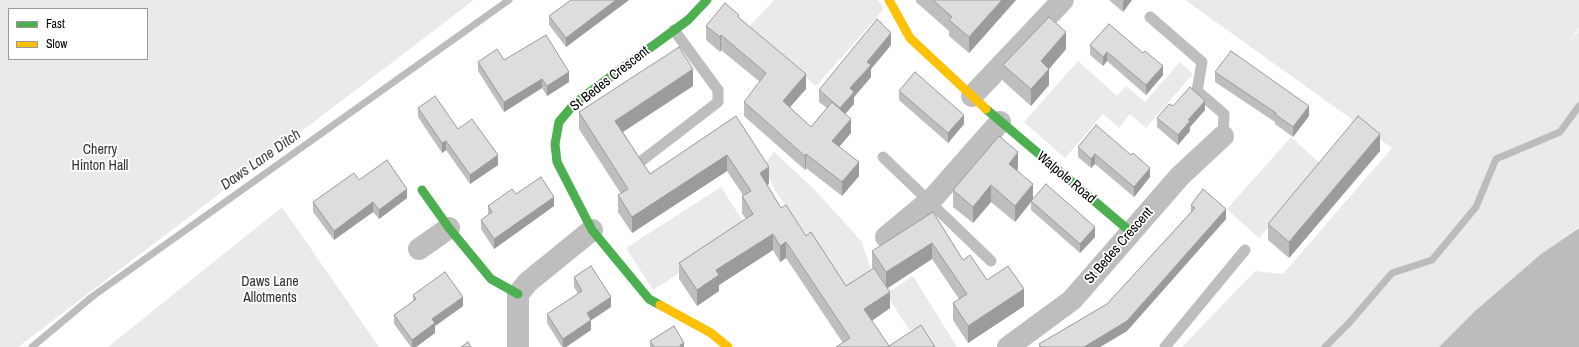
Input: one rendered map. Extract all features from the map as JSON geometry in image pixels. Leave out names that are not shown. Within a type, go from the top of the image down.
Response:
[{"type":"street","name":"St Bedes Crescent","points":[[707,0],[688,20],[574,103],[559,122],[555,144],[557,162],[592,230],[649,299],[711,333],[728,347]]},
{"type":"street","name":"Walpole Road","points":[[889,0],[910,38],[1000,122],[1132,233]]},
{"type":"street","points":[[972,96],[1063,0]]},
{"type":"street","points":[[886,237],[929,201],[1000,122]]},
{"type":"street","name":"St Bedes Crescent","points":[[1008,347],[1072,300],[1132,233],[1180,176],[1223,136]]},
{"type":"street","points":[[422,190],[449,228],[491,278],[518,294]]},
{"type":"street","points":[[419,249],[449,228]]},
{"type":"street","points":[[518,347],[518,294],[528,282],[592,230]]},
{"type":"lane","points":[[1150,17],[1202,62],[1197,91],[1224,114],[1223,136]]},
{"type":"lane","points":[[640,162],[718,102],[718,90],[674,30]]},
{"type":"lane","points":[[883,156],[991,261]]},
{"type":"lane","points":[[1165,347],[1245,250]]},
{"type":"green space","name":"Cherry Hinton Hall","points":[[0,0],[474,0],[18,347],[0,347]]},
{"type":"green space","points":[[774,0],[878,0],[884,9],[816,86],[748,28]]},
{"type":"green space","points":[[1185,0],[1579,0],[1579,28],[1567,45],[1579,30],[1579,227],[1541,254],[1475,311],[1439,347],[1182,347],[1255,271],[1283,274],[1392,148]]},
{"type":"green space","points":[[1078,61],[1117,96],[1126,86],[1145,102],[1180,62],[1193,74],[1146,128],[1130,114],[1119,128],[1103,114],[1065,158],[1024,122]]},
{"type":"green space","points":[[1291,137],[1323,166],[1259,238],[1227,209]]},
{"type":"green space","points":[[774,152],[814,189],[862,242],[872,273],[845,290],[776,192],[763,166]]},
{"type":"green space","points":[[721,187],[748,229],[653,290],[626,248]]},
{"type":"green space","name":"Daws Lane Allotments","points":[[282,207],[379,347],[108,347]]},
{"type":"green space","points":[[913,276],[957,347],[929,347],[916,328],[910,331],[886,294]]},
{"type":"shaded area","points":[[1579,228],[1579,347],[1439,347],[1475,311],[1541,254]]},
{"type":"building","points":[[571,0],[616,0],[566,38],[549,16]]},
{"type":"building","points":[[933,0],[1002,0],[969,37],[949,20],[952,17]]},
{"type":"building","points":[[725,3],[739,15],[738,17],[806,74],[783,101],[811,127],[832,102],[851,119],[832,141],[859,162],[842,182],[806,154],[805,156],[744,102],[766,73],[721,35],[720,37],[706,26]]},
{"type":"building","points":[[1049,17],[1066,32],[1041,61],[1049,69],[1031,89],[1003,65]]},
{"type":"building","points":[[877,19],[891,33],[867,62],[871,65],[850,88],[854,92],[840,108],[819,90]]},
{"type":"building","points":[[1109,24],[1143,53],[1145,51],[1163,66],[1146,85],[1107,52],[1103,57],[1090,45]]},
{"type":"building","points":[[546,35],[569,72],[547,86],[542,79],[504,102],[478,62],[497,49],[504,60]]},
{"type":"building","points":[[679,47],[693,69],[615,121],[650,174],[736,116],[769,167],[760,173],[781,208],[786,205],[806,236],[811,232],[846,286],[874,268],[890,292],[864,309],[889,346],[921,325],[935,347],[836,347],[850,338],[786,242],[780,246],[773,234],[716,270],[719,275],[697,290],[679,263],[753,214],[742,196],[751,191],[727,155],[632,217],[618,195],[628,189],[579,112]]},
{"type":"building","points":[[1231,51],[1309,106],[1293,127],[1275,114],[1276,113],[1215,72]]},
{"type":"building","points":[[915,72],[964,115],[948,133],[899,91]]},
{"type":"building","points":[[1190,87],[1205,101],[1188,120],[1190,121],[1178,135],[1157,118],[1169,104],[1173,106]]},
{"type":"building","points":[[435,96],[458,129],[472,119],[498,155],[470,175],[446,141],[442,143],[418,108]]},
{"type":"building","points":[[1358,116],[1380,134],[1289,242],[1268,224]]},
{"type":"building","points":[[1096,125],[1131,155],[1133,153],[1150,168],[1134,187],[1095,154],[1091,159],[1078,147]]},
{"type":"building","points":[[999,136],[1018,152],[1009,164],[1033,184],[1015,206],[991,185],[973,207],[953,190]]},
{"type":"building","points":[[387,160],[407,189],[379,210],[373,202],[334,231],[313,202],[354,173],[359,180]]},
{"type":"building","points":[[541,177],[554,197],[494,239],[481,220],[492,212],[488,206],[512,189],[516,194]]},
{"type":"building","points":[[1046,184],[1095,227],[1080,244],[1031,201]]},
{"type":"building","points":[[1203,189],[1226,209],[1127,321],[1084,347],[1041,347],[1039,344],[1107,304],[1195,208],[1191,205]]},
{"type":"building","points":[[933,212],[963,260],[970,255],[987,280],[1008,266],[1024,289],[968,326],[953,303],[967,294],[932,243],[886,272],[872,251]]},
{"type":"building","points":[[591,266],[611,297],[587,313],[591,320],[563,339],[547,314],[582,291],[574,277]]},
{"type":"building","points":[[445,272],[463,297],[432,319],[435,323],[412,340],[394,315],[416,299],[413,295]]},
{"type":"building","points":[[674,326],[684,343],[680,345],[681,347],[654,347],[650,341]]},
{"type":"building","points":[[468,342],[471,347],[461,347]]},
{"type":"waterway","name":"Daws Lane Ditch","points":[[32,347],[93,296],[509,0]]},
{"type":"waterway","points":[[1325,347],[1349,323],[1392,273],[1432,260],[1476,207],[1496,159],[1560,132],[1579,106]]},
{"type":"traffic: fast","points":[[660,305],[649,299],[592,230],[557,162],[555,144],[559,122],[575,103],[688,20],[707,0]]},
{"type":"traffic: fast","points":[[986,109],[1132,233]]},
{"type":"traffic: fast","points":[[422,190],[449,228],[491,279],[518,294]]},
{"type":"traffic: slow","points":[[889,0],[910,38],[986,109]]},
{"type":"traffic: slow","points":[[660,305],[711,333],[728,347]]}]
